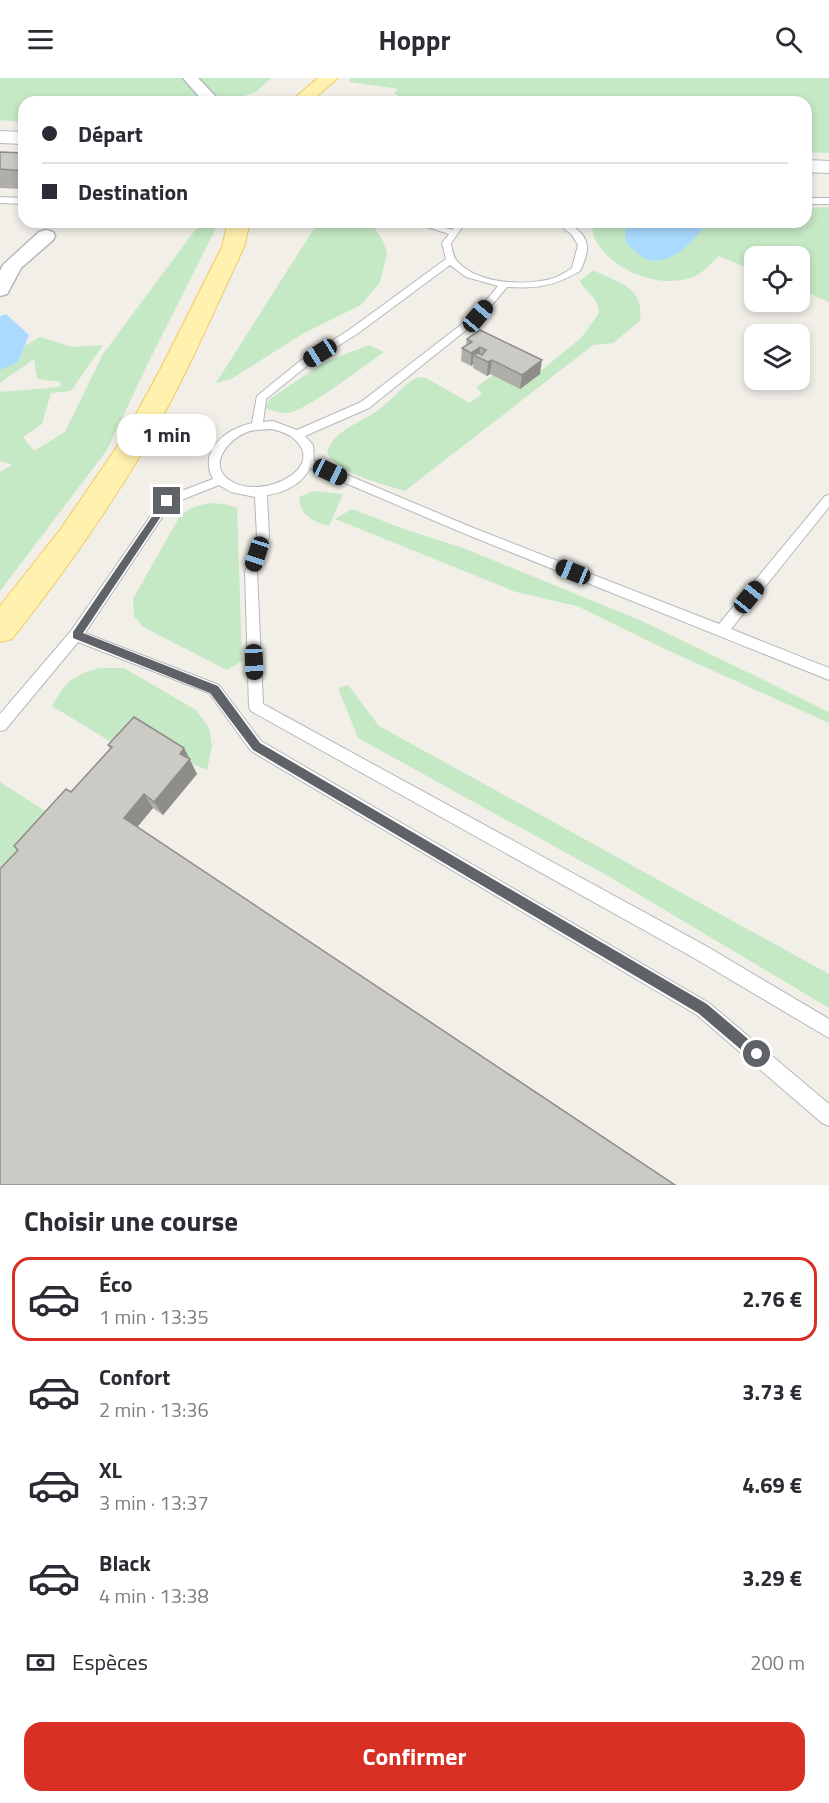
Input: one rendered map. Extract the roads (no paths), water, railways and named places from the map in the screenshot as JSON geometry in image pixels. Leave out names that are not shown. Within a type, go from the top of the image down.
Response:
[{"type":"main road","points":[[307,96],[331,78]]},
{"type":"main road","points":[[328,96],[331,78]]},
{"type":"main road","points":[[0,137],[18,138]]},
{"type":"main road","points":[[812,166],[829,167]]},
{"type":"main road","points":[[0,628],[40,581],[78,529],[134,442],[236,235]]},
{"type":"street","points":[[190,78],[207,96]]},
{"type":"street","points":[[0,290],[13,265],[46,236]]},
{"type":"lane","points":[[0,200],[18,201]]},
{"type":"lane","points":[[812,201],[829,201]]},
{"type":"lane","points":[[437,228],[451,232]]},
{"type":"lane","points":[[455,228],[446,241],[446,251],[450,260],[463,272],[481,280],[504,285],[526,286],[565,277],[577,267],[584,256],[583,245],[577,234],[570,228]]},
{"type":"lane","points":[[257,426],[261,398],[304,363],[353,332],[450,260]]},
{"type":"lane","points":[[298,434],[365,405],[478,316],[504,285]]},
{"type":"lane","points":[[273,425],[298,434],[306,442],[310,452],[309,463],[295,481],[269,493],[242,491],[221,480],[214,470],[213,459],[218,447],[228,437],[241,430],[273,425]]},
{"type":"lane","points":[[309,463],[467,531],[829,674]]},
{"type":"lane","points":[[0,725],[76,635],[167,501],[221,480]]},
{"type":"lane","points":[[261,493],[263,537],[251,572],[256,707],[700,952],[829,1029]]},
{"type":"lane","points":[[722,630],[829,499]]},
{"type":"lane","points":[[76,635],[214,690],[256,746],[703,1009],[829,1116]]},
{"type":"water","points":[[626,228],[702,228],[680,252],[662,260],[653,261],[639,255],[626,242]]},
{"type":"water","points":[[6,314],[29,335],[18,362],[0,370],[0,316]]}]
